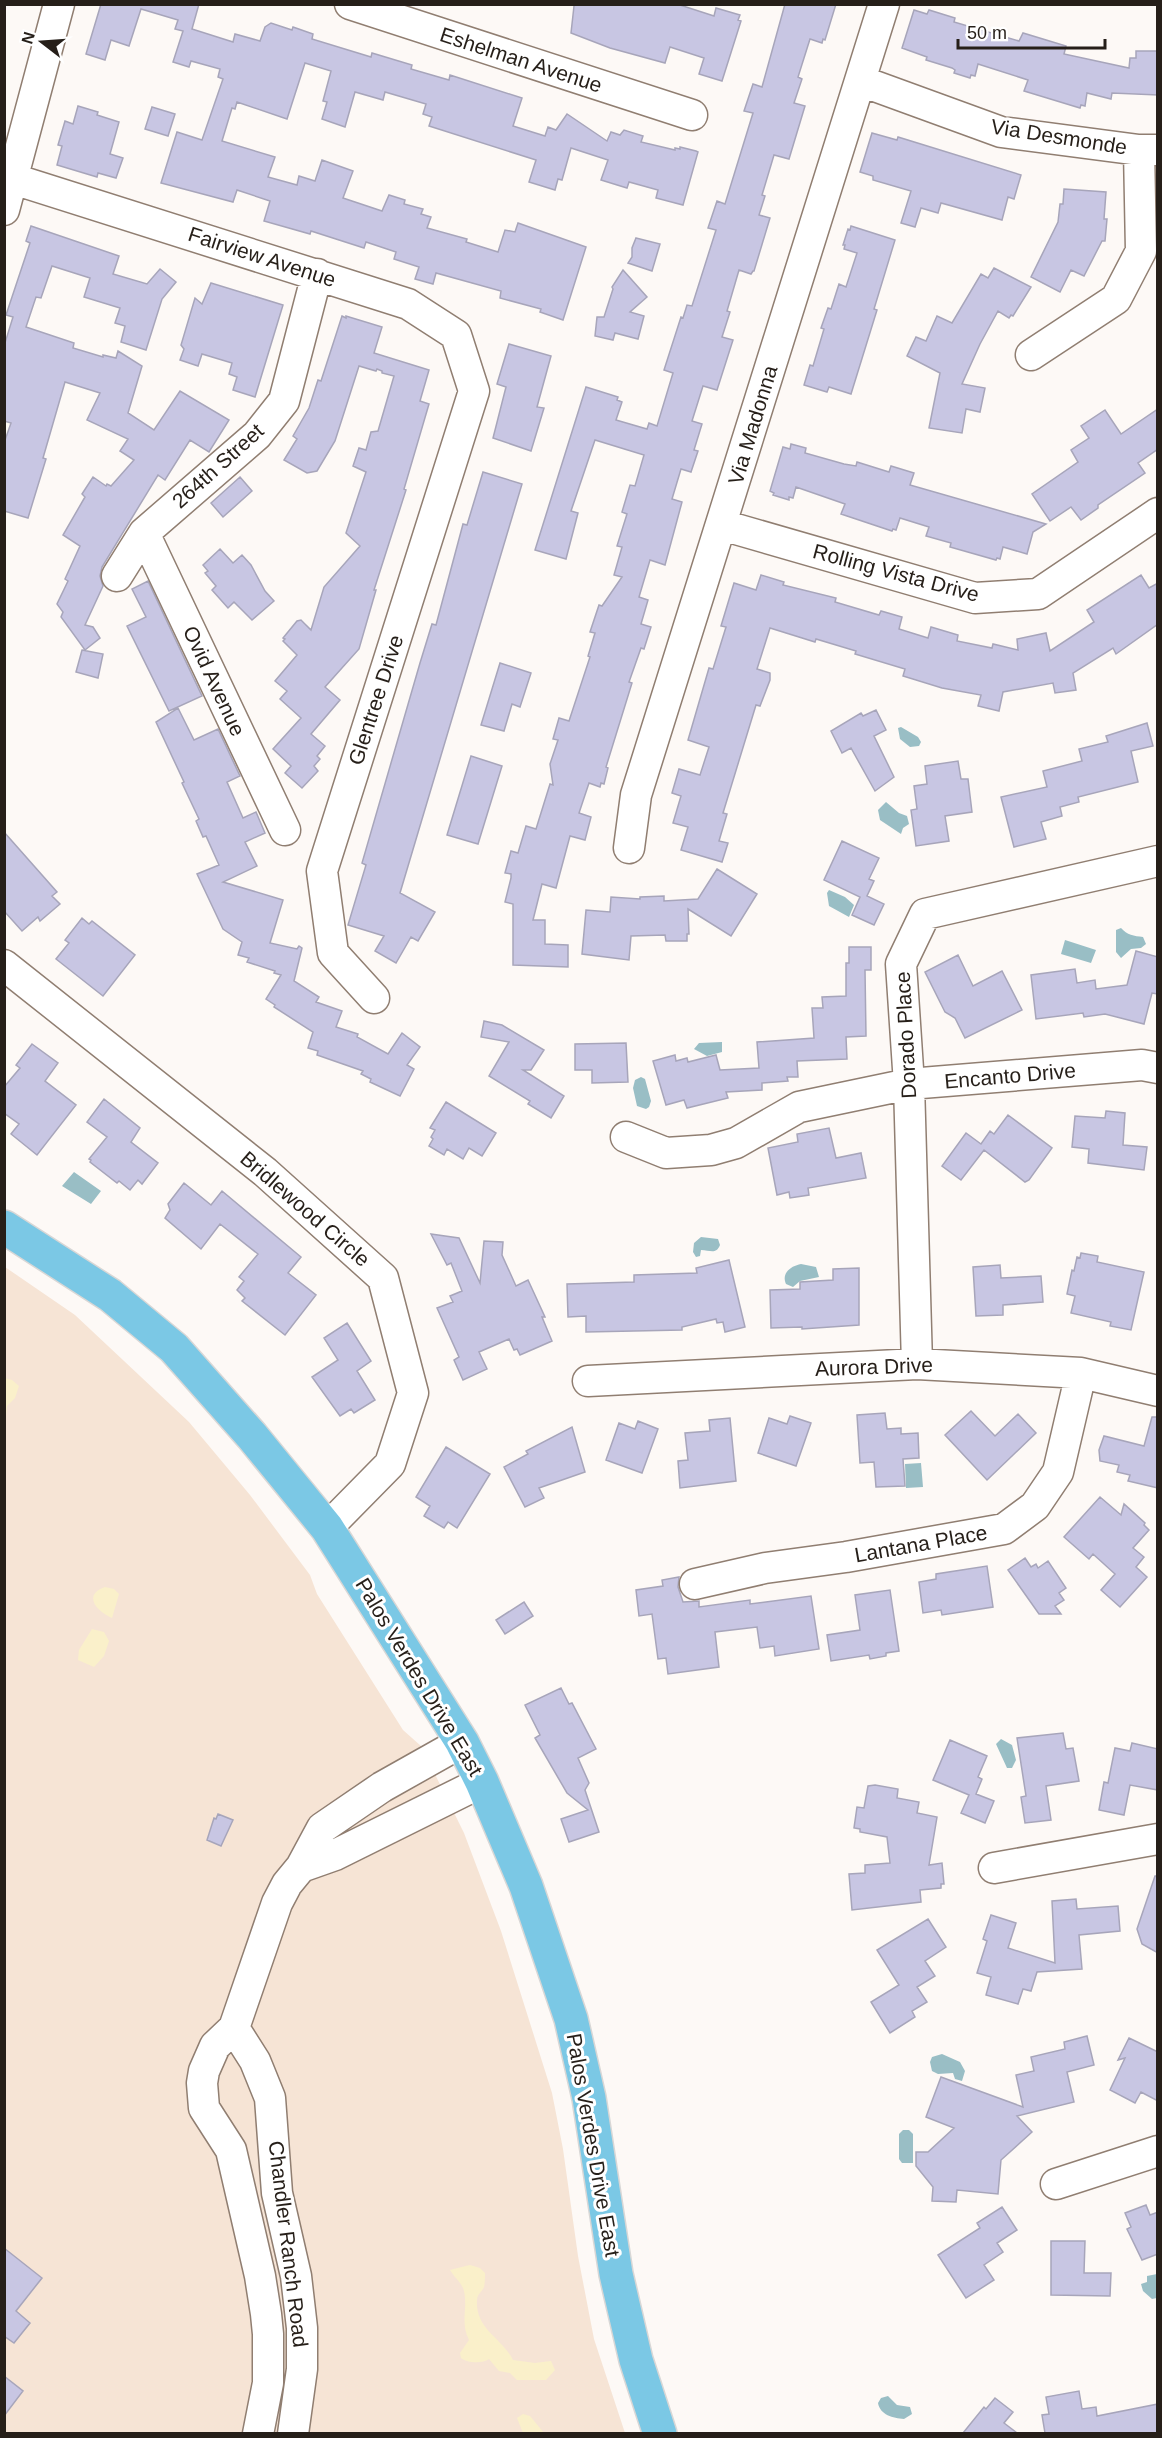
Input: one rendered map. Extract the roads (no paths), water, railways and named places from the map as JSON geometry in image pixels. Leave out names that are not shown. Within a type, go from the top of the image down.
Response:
[{"type":"main road","name":"Palos Verdes Drive East","points":[[4,1227],[110,1295],[174,1348],[252,1436],[327,1528],[462,1742],[482,1782],[526,1886],[571,2019],[589,2098],[616,2274],[636,2360],[660,2433]]},
{"type":"street","points":[[4,210],[9,177],[59,4]]},
{"type":"street","name":"Eshelman Avenue","points":[[350,4],[692,115]]},
{"type":"street","name":"Via Madonna","points":[[629,848],[636,795],[884,4]]},
{"type":"street","name":"Via Desmonde","points":[[861,81],[1001,132],[1148,150]]},
{"type":"street","points":[[1031,355],[1116,299],[1141,251],[1148,150]]},
{"type":"street","name":"Fairview Avenue","points":[[9,177],[408,304],[456,335],[474,391]]},
{"type":"street","name":"264th Street","points":[[117,576],[144,533],[257,435],[284,400],[317,274]]},
{"type":"street","name":"Glentree Drive","points":[[374,998],[333,953],[322,871],[474,391]]},
{"type":"street","name":"Rolling Vista Drive","points":[[722,525],[975,598],[1038,594],[1158,513]]},
{"type":"street","name":"Ovid Avenue","points":[[144,533],[285,830]]},
{"type":"street","name":"Dorado Place","points":[[918,1364],[909,1084],[901,964],[925,914],[1158,861]]},
{"type":"street","name":"Bridlewood Circle","points":[[4,965],[265,1172],[383,1278],[413,1393],[390,1464],[327,1528]]},
{"type":"street","name":"Encanto Drive","points":[[626,1137],[666,1153],[711,1150],[736,1143],[799,1107],[909,1084],[1142,1065],[1158,1068]]},
{"type":"street","name":"Aurora Drive","points":[[588,1381],[918,1364],[1080,1373],[1158,1391]]},
{"type":"street","name":"Lantana Place","points":[[695,1584],[765,1568],[846,1557],[1004,1529],[1035,1506],[1058,1472],[1080,1373]]},
{"type":"street","name":"Chandler Ranch Road","points":[[258,2433],[268,2383],[268,2334],[260,2276],[231,2151],[204,2108],[202,2083],[204,2071],[215,2046],[234,2028],[277,1903],[287,1884],[301,1867],[322,1828],[382,1787],[462,1742]]},
{"type":"street","points":[[301,1867],[334,1856],[482,1782]]},
{"type":"street","points":[[994,1868],[1158,1839]]},
{"type":"street","name":"Chandler Ranch Road","points":[[234,2028],[255,2061],[270,2098],[277,2193],[296,2276],[302,2328],[302,2369],[293,2433]]},
{"type":"street","points":[[231,2151],[274,2143]]},
{"type":"street","points":[[1056,2184],[1158,2151]]},
{"type":"water","points":[[901,727],[918,737],[921,742],[919,746],[910,747],[900,739],[898,728]]},
{"type":"water","points":[[886,802],[899,813],[907,816],[909,824],[903,828],[901,834],[880,820],[878,810]]},
{"type":"water","points":[[829,890],[845,897],[854,905],[849,917],[829,906],[827,893]]},
{"type":"water","points":[[1121,928],[1131,935],[1143,937],[1146,944],[1141,948],[1131,949],[1121,958],[1116,952],[1116,930]]},
{"type":"water","points":[[1065,940],[1096,950],[1091,963],[1061,954]]},
{"type":"water","points":[[722,1042],[722,1052],[707,1056],[694,1049],[699,1043]]},
{"type":"water","points":[[641,1077],[645,1079],[651,1101],[646,1109],[637,1106],[633,1088],[635,1080]]},
{"type":"water","points":[[74,1172],[101,1191],[91,1204],[62,1186]]},
{"type":"water","points":[[701,1237],[718,1239],[720,1245],[717,1250],[701,1250],[700,1256],[696,1257],[693,1252],[694,1243]]},
{"type":"water","points":[[801,1264],[816,1267],[819,1277],[800,1281],[793,1287],[786,1284],[786,1273],[794,1266]]},
{"type":"water","points":[[921,1463],[923,1487],[906,1488],[905,1464]]},
{"type":"water","points":[[1001,1739],[1012,1745],[1016,1760],[1012,1768],[1007,1768],[996,1744]]},
{"type":"water","points":[[942,2054],[960,2062],[965,2071],[962,2081],[955,2079],[953,2073],[938,2074],[932,2071],[930,2062],[932,2057]]},
{"type":"water","points":[[903,2130],[909,2130],[913,2134],[913,2163],[902,2163],[899,2159],[899,2134]]},
{"type":"water","points":[[1157,2274],[1157,2298],[1152,2299],[1143,2291],[1141,2284],[1147,2282],[1147,2276]]},
{"type":"water","points":[[888,2396],[897,2405],[910,2407],[912,2414],[904,2419],[891,2417],[884,2413],[878,2403],[881,2398]]}]
